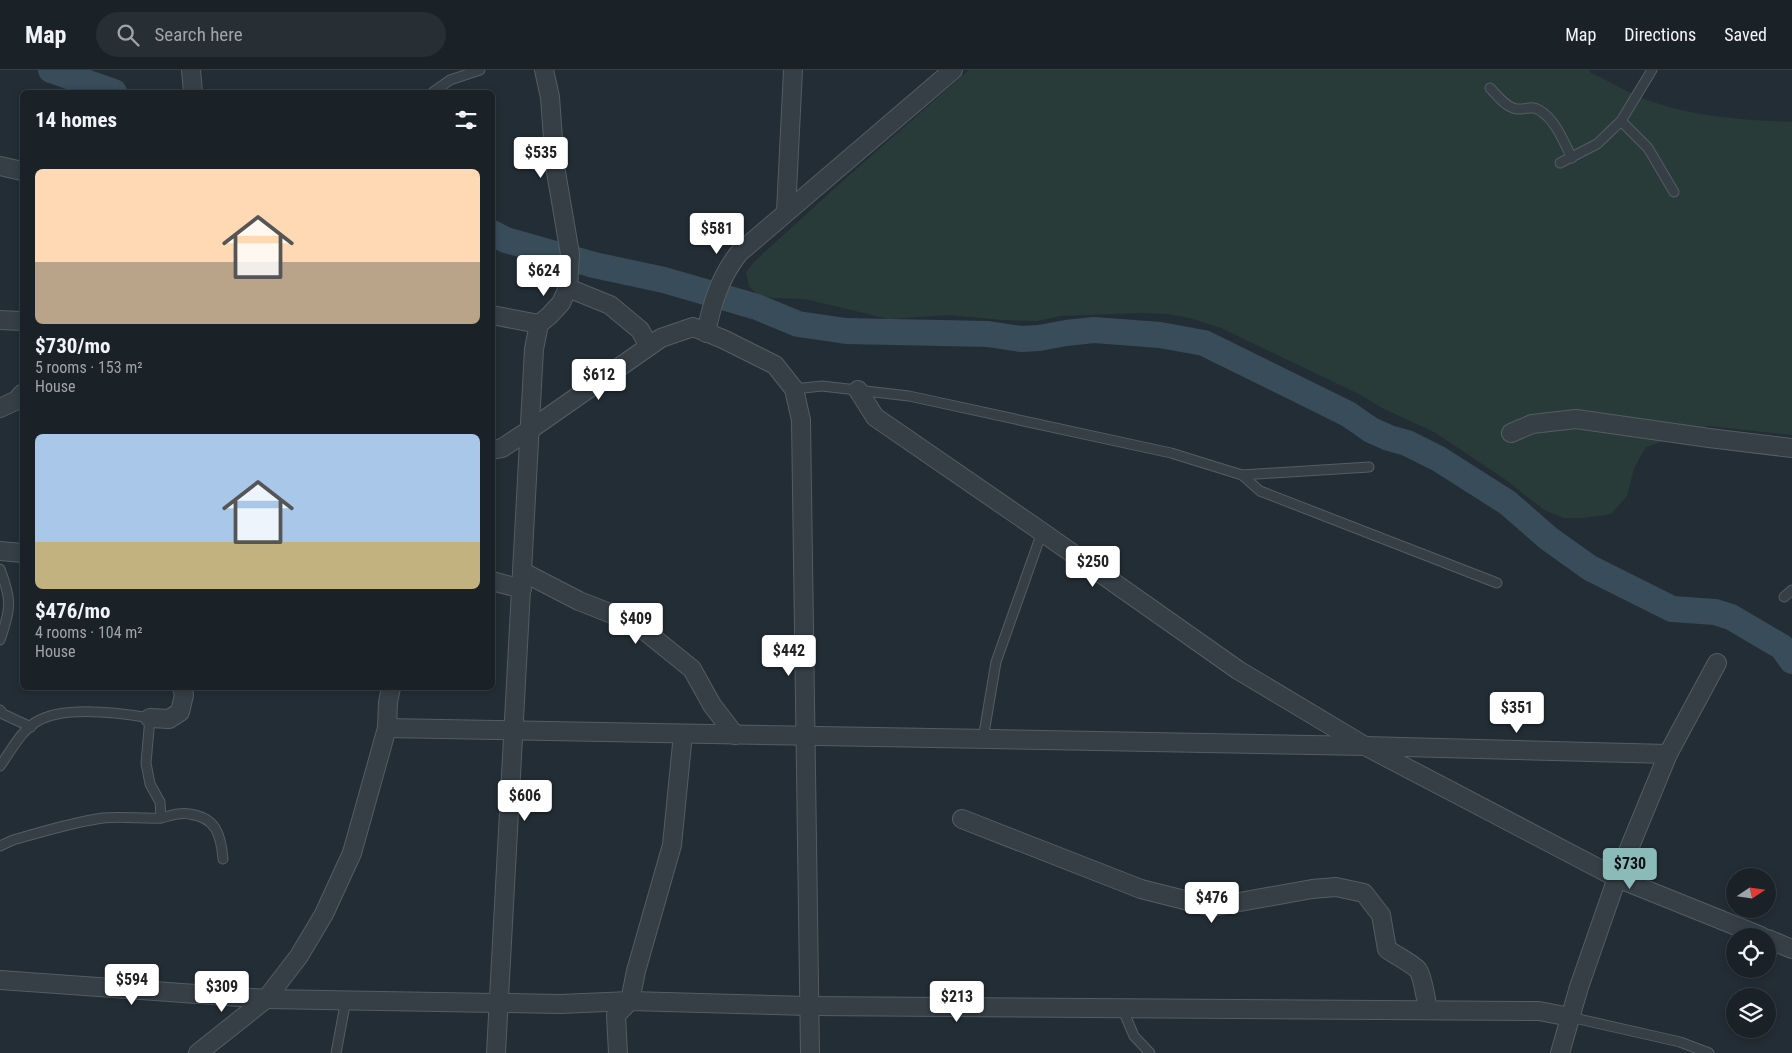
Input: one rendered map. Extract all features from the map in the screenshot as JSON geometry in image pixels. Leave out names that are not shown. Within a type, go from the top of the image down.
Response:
[{"type":"street","points":[[191,70],[193,90]]},
{"type":"street","points":[[496,1053],[534,358],[539,324],[561,303],[568,288],[570,254],[555,166],[550,97],[544,70]]},
{"type":"street","points":[[786,212],[794,70]]},
{"type":"street","points":[[706,333],[722,277],[739,253],[953,70]]},
{"type":"street","points":[[0,166],[20,171]]},
{"type":"street","points":[[568,288],[610,305],[640,330],[649,346]]},
{"type":"street","points":[[495,316],[539,324]]},
{"type":"street","points":[[0,320],[20,321]]},
{"type":"street","points":[[495,449],[502,448],[531,429],[661,338],[693,328],[775,365],[794,389],[801,420],[810,1053]]},
{"type":"street","points":[[858,390],[876,417],[1238,670],[1365,746],[1617,878],[1741,928]]},
{"type":"street","points":[[0,408],[17,400],[20,396]]},
{"type":"street","points":[[1511,433],[1532,424],[1576,419],[1792,448]]},
{"type":"street","points":[[0,551],[20,553]]},
{"type":"street","points":[[495,581],[522,581],[635,623],[692,669],[712,705],[735,735]]},
{"type":"street","points":[[1560,1053],[1579,987],[1617,878],[1668,754],[1717,663]]},
{"type":"street","points":[[150,718],[169,719],[180,712],[184,694],[183,690]]},
{"type":"street","points":[[198,1053],[266,999],[299,956],[324,914],[352,853],[387,728],[388,702],[391,690]]},
{"type":"street","points":[[387,728],[1365,746],[1668,754]]},
{"type":"street","points":[[618,1053],[616,1015],[630,1001],[636,971],[672,845],[683,734]]},
{"type":"street","points":[[962,819],[1141,889],[1212,907],[1312,888],[1336,887],[1364,893],[1382,915],[1387,949],[1398,958],[1410,963],[1418,971],[1428,1010]]},
{"type":"street","points":[[1776,942],[1792,949]]},
{"type":"street","points":[[0,980],[266,999],[560,1004],[630,1001],[809,1006],[1539,1011],[1570,1018]]},
{"type":"lane","points":[[436,90],[450,80],[480,70]]},
{"type":"lane","points":[[1560,163],[1597,144],[1621,120],[1652,70]]},
{"type":"lane","points":[[1490,88],[1507,105],[1517,110],[1527,107],[1538,109],[1552,121],[1572,158]]},
{"type":"lane","points":[[1621,120],[1648,148],[1674,192]]},
{"type":"lane","points":[[794,389],[822,386],[909,396],[1171,453],[1242,475],[1369,467]]},
{"type":"lane","points":[[1242,475],[1260,491],[1497,583]]},
{"type":"lane","points":[[983,739],[996,662],[1042,532]]},
{"type":"lane","points":[[0,569],[10,600],[0,640]]},
{"type":"lane","points":[[1784,597],[1792,590]]},
{"type":"lane","points":[[0,710],[3,714],[31,727]]},
{"type":"lane","points":[[0,766],[17,740],[37,721],[75,712],[104,712],[150,718],[146,763],[150,784],[160,802],[161,818]]},
{"type":"lane","points":[[0,846],[13,840],[103,818],[161,818],[187,813],[202,817],[219,832],[222,842],[223,859]]},
{"type":"lane","points":[[336,1053],[346,1000]]},
{"type":"lane","points":[[1122,1008],[1134,1036],[1150,1053]]},
{"type":"lane","points":[[1570,1018],[1680,1042],[1709,1053]]},
{"type":"green space","points":[[969,70],[1589,70],[1591,73],[1633,94],[1671,107],[1711,116],[1792,122],[1792,435],[1708,426],[1646,447],[1634,468],[1627,496],[1611,514],[1584,518],[1564,518],[1544,510],[1506,480],[1434,432],[1221,328],[1190,318],[1167,314],[1138,313],[1061,316],[1036,321],[948,315],[889,319],[805,299],[774,298],[758,295],[749,286],[746,272],[755,261]]},
{"type":"waterway","points":[[51,70],[108,90]]},
{"type":"waterway","points":[[495,234],[506,240],[594,265],[664,280],[757,307],[798,324],[846,331],[988,334],[1021,339],[1094,330],[1160,335],[1204,343],[1348,414],[1371,430],[1407,443],[1439,459],[1508,503],[1548,538],[1590,568],[1672,609],[1715,612],[1731,617],[1782,647],[1792,661]]}]
